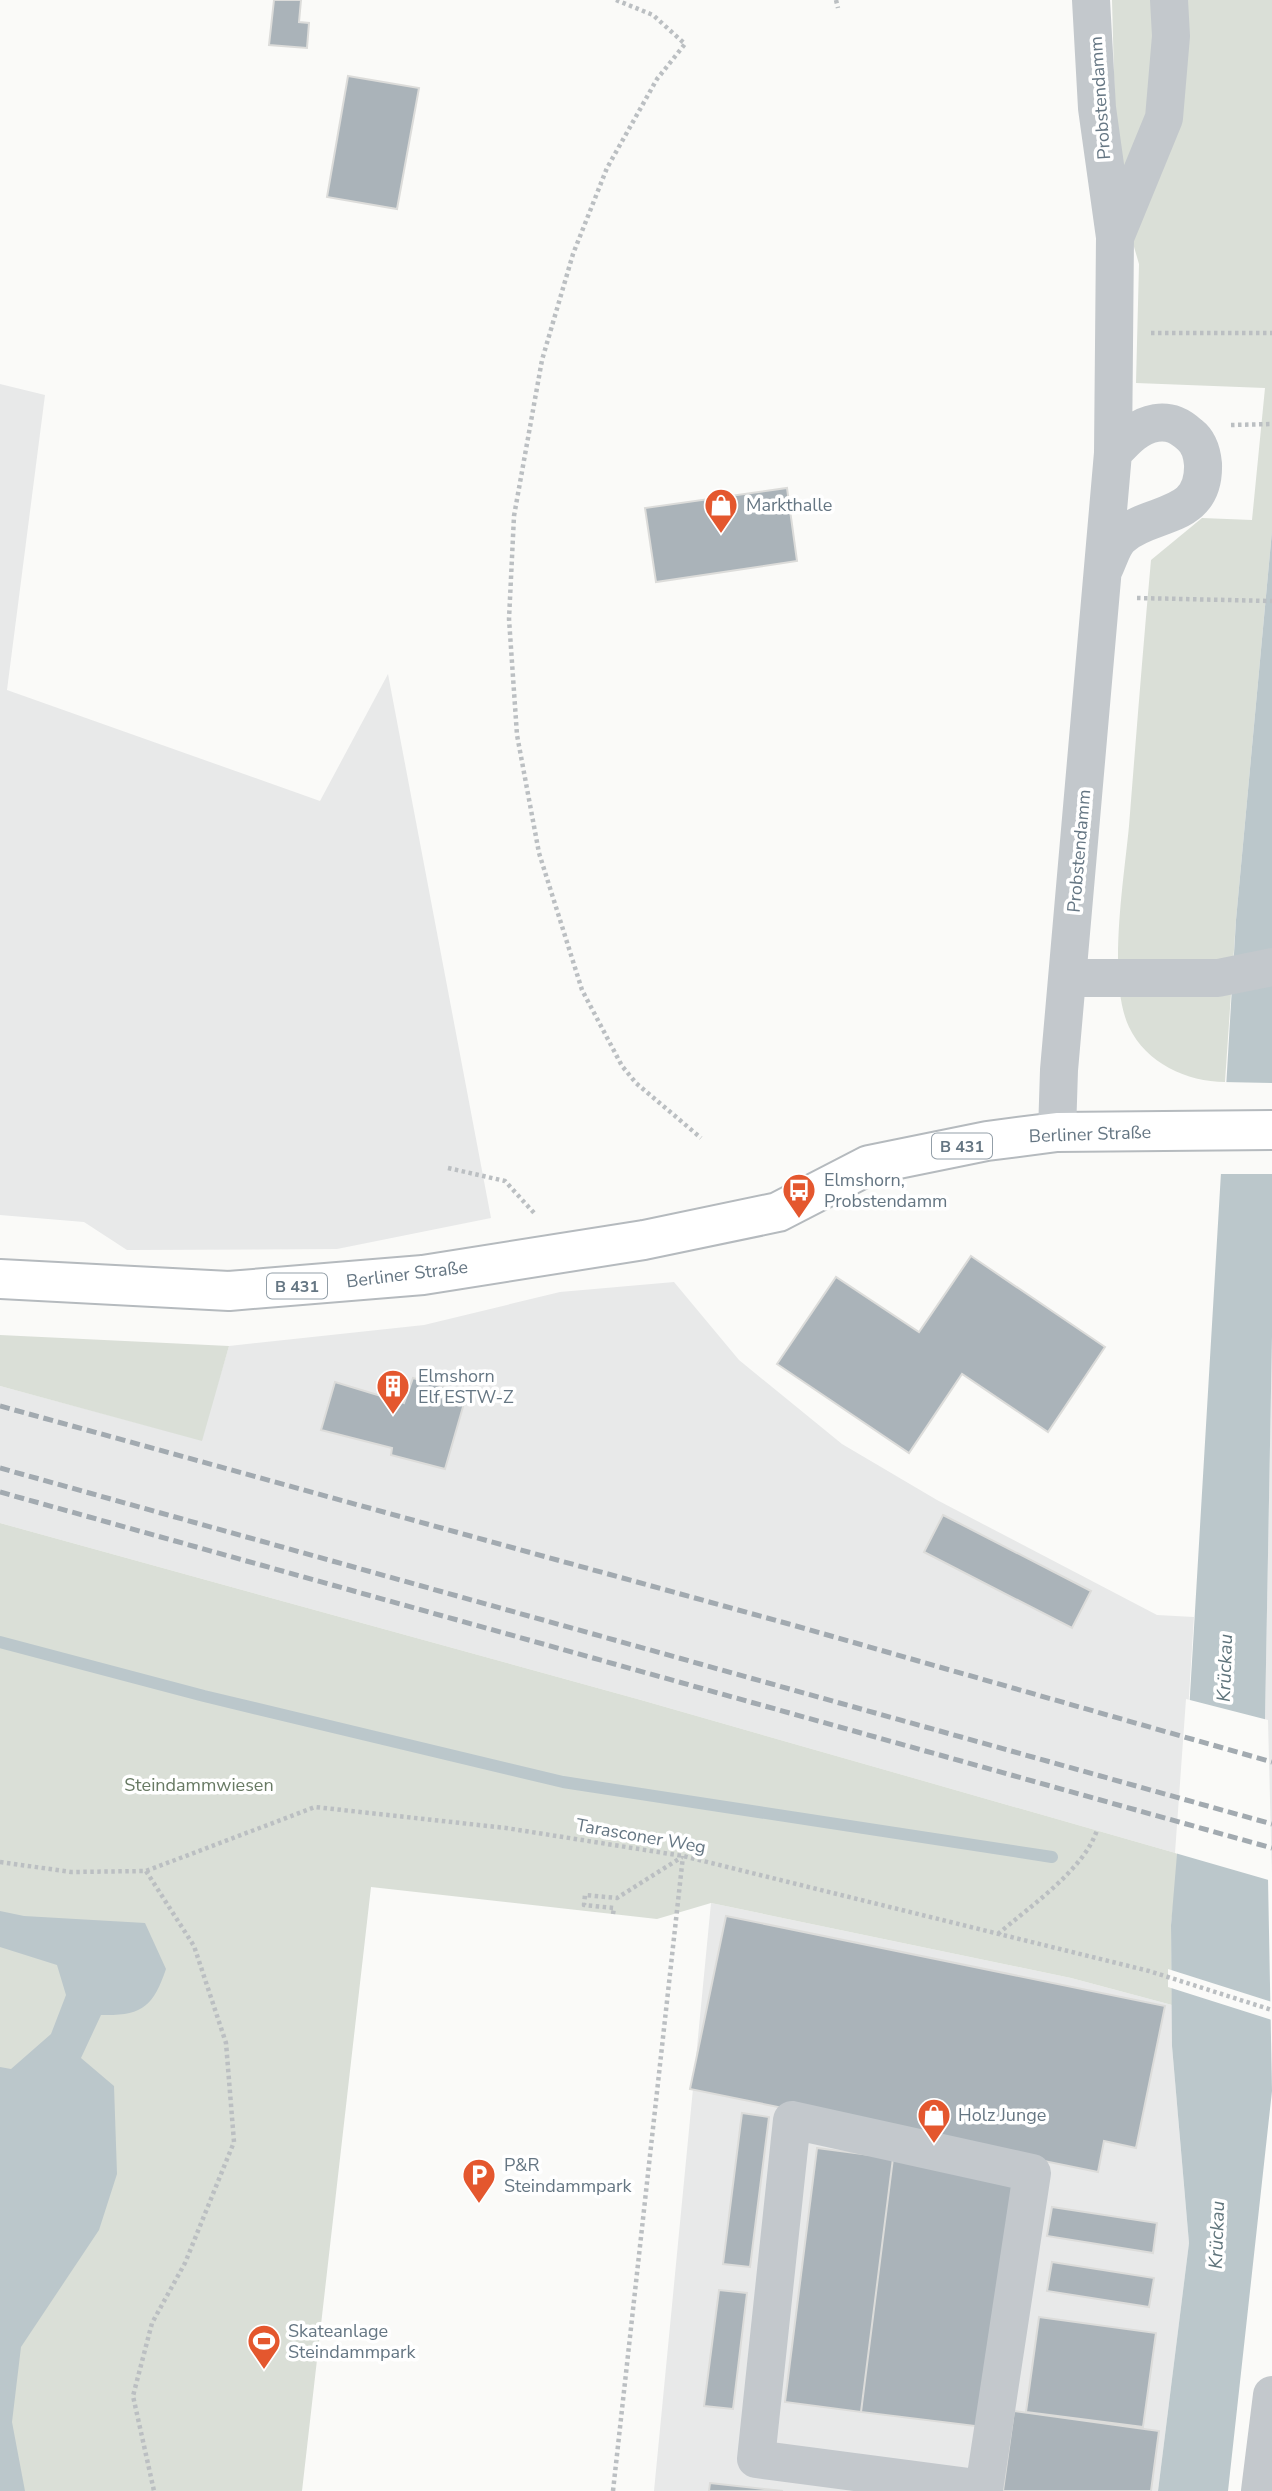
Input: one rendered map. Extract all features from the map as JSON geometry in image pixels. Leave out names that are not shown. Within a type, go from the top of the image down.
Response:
[{"type":"main road","name":"Berliner Straße","points":[[0,1279],[229,1291],[423,1275],[644,1240],[778,1212],[869,1165],[987,1141],[1057,1132],[1272,1130]]},
{"type":"street","name":"Probstendamm","points":[[1057,1132],[1113,453],[1115,237],[1097,108],[1091,0]]},
{"type":"street","name":"Probstendamm","points":[[1115,237],[1164,118],[1171,36],[1169,0]]},
{"type":"street","name":"Probstendamm","points":[[1102,584],[1119,537],[1139,524],[1164,519],[1184,506],[1198,492],[1203,474],[1202,454],[1195,439],[1181,426],[1166,422],[1149,424],[1131,434],[1113,453]]},
{"type":"street","points":[[1069,978],[1218,978],[1272,967]]},
{"type":"street","points":[[792,2120],[1032,2173],[984,2489],[890,2484],[756,2459],[792,2120]]},
{"type":"street","points":[[1260,2491],[1272,2395]]},
{"type":"path","points":[[616,0],[653,15],[685,44],[657,79],[607,168],[573,254],[542,360],[514,516],[509,618],[517,735],[540,853],[582,990],[622,1066],[636,1083],[701,1138]]},
{"type":"path","points":[[836,0],[838,8]]},
{"type":"path","points":[[1113,332],[1272,333]]},
{"type":"path","points":[[1102,584],[1272,601]]},
{"type":"path","points":[[448,1168],[505,1181],[535,1214]]},
{"type":"path","name":"Tarasconer Weg","points":[[0,1863],[71,1872],[146,1871],[315,1807],[506,1828],[683,1856],[1149,1971],[1272,2010]]},
{"type":"path","points":[[999,1934],[1069,1871],[1093,1841],[1097,1830]]},
{"type":"path","points":[[613,1914],[614,1908],[584,1905],[585,1895],[617,1898],[683,1856]]},
{"type":"path","points":[[613,2491],[683,1856]]},
{"type":"path","points":[[146,1871],[194,1946],[226,2043],[233,2142],[185,2263],[152,2323],[133,2396],[154,2491]]},
{"type":"shaded area","points":[[0,384],[45,395],[7,690],[320,801],[388,674],[491,1218],[337,1249],[127,1250],[84,1222],[0,1215]]},
{"type":"shaded area","points":[[674,1282],[739,1360],[842,1444],[937,1500],[1157,1615],[1194,1617],[1179,1854],[641,1700],[0,1523],[0,1386],[201,1440],[229,1346],[424,1325],[560,1292]]},
{"type":"shaded area","points":[[1272,1336],[1272,1881],[1265,1719]]},
{"type":"shaded area","name":"Holz Junge","points":[[711,1903],[1071,1978],[1172,2005],[1172,2046],[1189,2243],[1158,2491],[654,2491]]},
{"type":"green space","points":[[1112,0],[1272,0],[1272,531],[1236,920],[1225,1082],[1196,1078],[1169,1068],[1136,1040],[1122,1007],[1119,984],[1119,929],[1151,560],[1202,518],[1252,520],[1265,388],[1136,383],[1139,264],[1117,188]]},
{"type":"green space","points":[[0,1335],[229,1346],[202,1441],[0,1386]]},
{"type":"green space","name":"Steindammwiesen","points":[[0,1523],[641,1700],[1179,1854],[1171,1925],[1172,2005],[1071,1978],[711,1903],[657,1919],[371,1887],[302,2491],[0,2491]]},
{"type":"water","name":"Krückau","points":[[1272,531],[1272,1336],[1265,1719],[1272,2091],[1228,2491],[1158,2491],[1189,2243],[1172,2046],[1171,1925],[1189,1712],[1236,920]]},
{"type":"water","points":[[0,1911],[24,1916],[145,1923],[166,1969],[151,2001],[144,2007],[127,2014],[101,2015],[81,2058],[114,2086],[117,2174],[99,2230],[21,2347],[12,2422],[25,2491],[0,2491],[0,2067],[11,2069],[51,2034],[66,1995],[57,1965],[0,1947]]},
{"type":"pier","points":[[1222,1082],[1272,1083],[1272,1174],[1216,1174]]},
{"type":"pier","points":[[1186,1699],[1268,1720],[1272,1881],[1175,1853]]},
{"type":"pier","points":[[1168,1969],[1272,2002],[1272,2020],[1168,1987]]},
{"type":"building","points":[[274,0],[301,0],[299,22],[309,23],[307,48],[269,45]]},
{"type":"building","points":[[348,76],[419,88],[397,209],[327,197]]},
{"type":"building","name":"Markthalle","points":[[787,488],[797,561],[656,582],[645,508]]},
{"type":"building","points":[[971,1256],[1105,1347],[1048,1432],[962,1374],[909,1453],[777,1364],[836,1277],[919,1332]]},
{"type":"building","name":"Elmshorn Elf ESTW-Z","points":[[413,1378],[467,1393],[445,1469],[391,1455],[392,1448],[321,1430],[335,1382],[404,1403]]},
{"type":"building","points":[[943,1515],[1091,1591],[1072,1628],[924,1552]]},
{"type":"building","points":[[726,1916],[1165,2006],[1136,2148],[1104,2141],[1098,2172],[690,2089]]},
{"type":"building","points":[[742,2113],[769,2117],[750,2267],[723,2264]]},
{"type":"building","points":[[817,2148],[893,2158],[861,2412],[785,2402]]},
{"type":"building","points":[[893,2158],[1015,2173],[983,2427],[861,2412]]},
{"type":"building","points":[[1052,2207],[1157,2223],[1153,2253],[1047,2236]]},
{"type":"building","points":[[1052,2262],[1154,2278],[1149,2307],[1047,2291]]},
{"type":"building","points":[[719,2290],[747,2293],[733,2409],[704,2406]]},
{"type":"building","points":[[1039,2317],[1156,2333],[1143,2427],[1026,2412]]},
{"type":"building","points":[[1014,2411],[1159,2431],[1151,2491],[1003,2491]]},
{"type":"building","points":[[710,2483],[783,2491],[709,2491]]},
{"type":"waterway","points":[[0,1642],[204,1696],[563,1782],[1052,1857]]},
{"type":"railway","points":[[0,1406],[789,1624],[1272,1762]]},
{"type":"railway","points":[[0,1468],[1272,1824]]},
{"type":"railway","points":[[0,1492],[1272,1848]]},
{"type":"place","name":"Markthalle","points":[[721,535]]},
{"type":"place","name":"Elmshorn, Probstendamm","points":[[799,1220]]},
{"type":"place","name":"Elmshorn Elf ESTW-Z","points":[[393,1416]]},
{"type":"place","name":"Holz Junge","points":[[934,2145]]},
{"type":"place","name":"P&R Steindammpark","points":[[479,2205]]},
{"type":"place","name":"Skateanlage Steindammpark","points":[[264,2371]]}]
